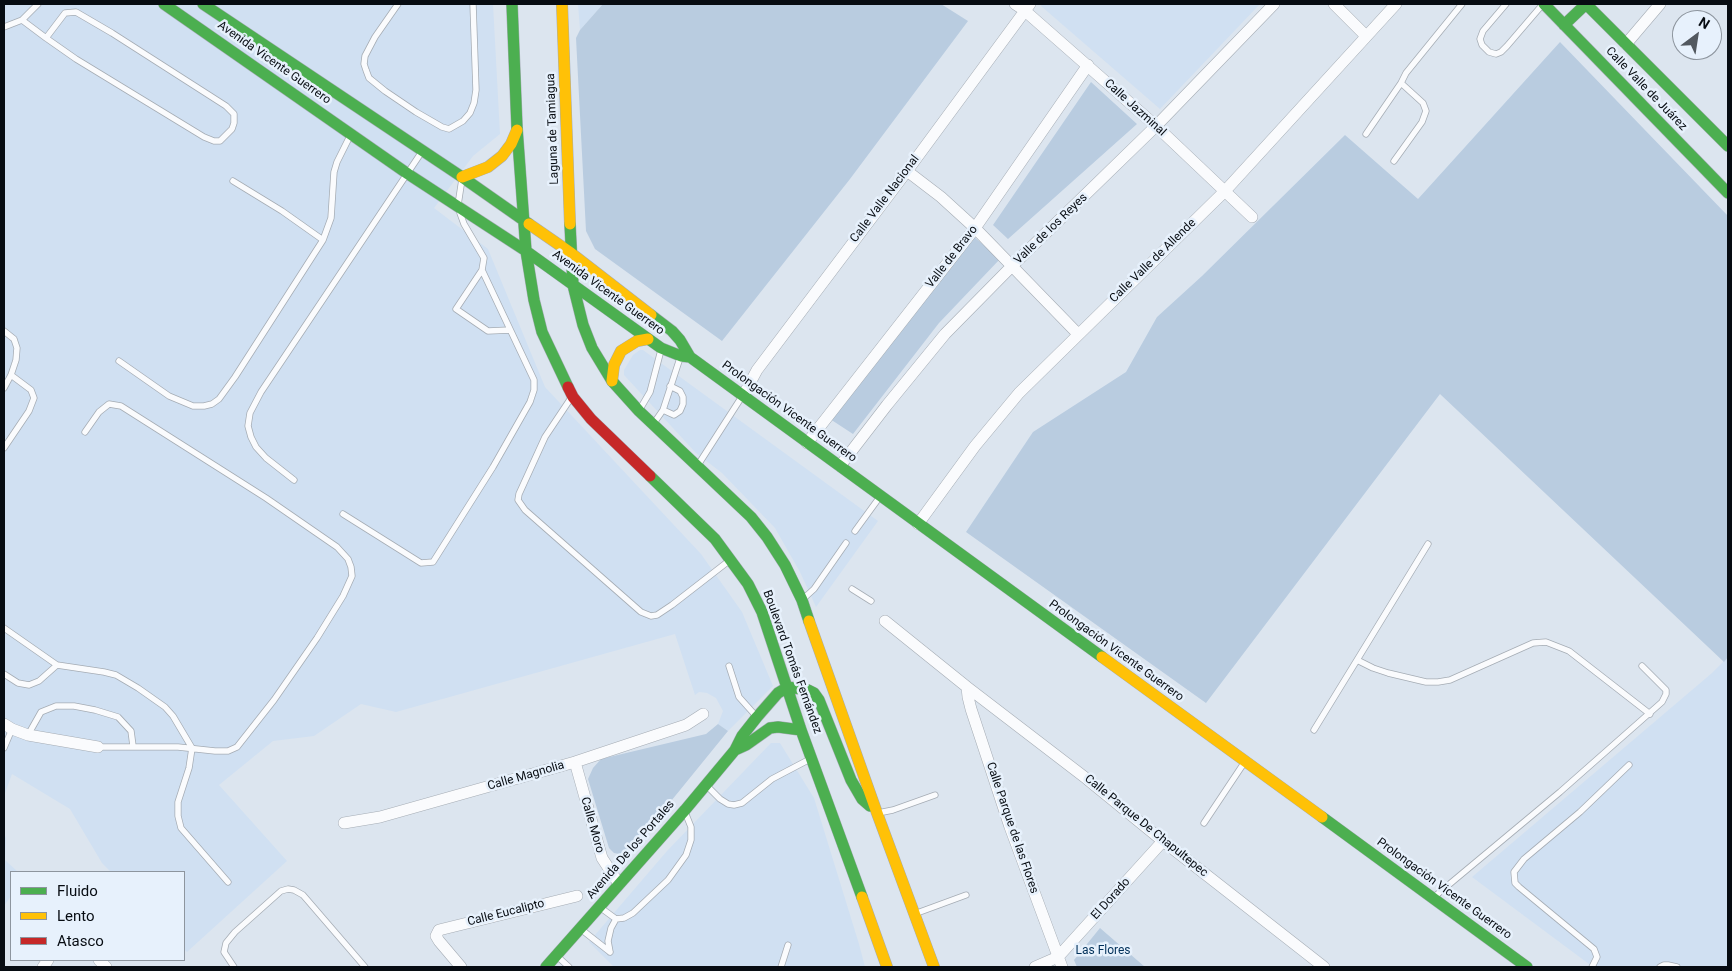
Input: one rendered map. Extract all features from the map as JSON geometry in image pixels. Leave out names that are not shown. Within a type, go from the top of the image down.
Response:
[{"type":"main road","name":"Avenida Vicente Guerrero","points":[[164,4],[408,174],[526,250],[661,348],[685,356]]},
{"type":"main road","name":"Avenida Vicente Guerrero","points":[[203,4],[462,177],[571,253],[672,331],[680,340],[685,356]]},
{"type":"main road","points":[[512,4],[523,221]]},
{"type":"main road","name":"Laguna de Tamiagua","points":[[562,4],[571,253]]},
{"type":"main road","name":"Calle Valle de Juárez","points":[[1543,4],[1728,192]]},
{"type":"main road","points":[[1564,25],[1586,4]]},
{"type":"main road","name":"Calle Valle de Juárez","points":[[1586,4],[1728,146]]},
{"type":"main road","points":[[462,177],[488,167],[502,156],[511,144],[517,128]]},
{"type":"main road","name":"Boulevard Tomás Fernández","points":[[523,221],[534,300],[542,332],[572,397],[591,419],[715,539],[748,584],[762,612],[887,967]]},
{"type":"main road","points":[[571,253],[573,285],[581,318],[592,348],[612,381],[639,411],[751,517],[767,537],[785,566],[802,600],[877,813],[934,967]]},
{"type":"main road","points":[[612,381],[614,365],[621,351],[636,342],[648,339]]},
{"type":"main road","name":"Prolongación Vicente Guerrero","points":[[685,356],[840,466],[1527,967]]},
{"type":"main road","points":[[788,687],[808,690],[814,693],[819,700],[851,780],[862,798],[877,813]]},
{"type":"main road","name":"Avenida De los Portales","points":[[546,967],[685,810],[735,750],[742,736],[778,693],[788,687]]},
{"type":"main road","name":"Avenida De los Portales","points":[[735,750],[746,745],[770,728],[802,730]]},
{"type":"street","name":"Valle de los Reyes","points":[[840,466],[940,340],[1156,126],[1274,4]]},
{"type":"street","points":[[1334,4],[1366,36]]},
{"type":"street","name":"Calle Valle de Allende","points":[[918,524],[998,417],[1037,373],[1225,191],[1396,4]]},
{"type":"street","points":[[1626,44],[1660,4]]},
{"type":"street","name":"Calle Jazminal","points":[[1023,6],[1156,126],[1252,217]]},
{"type":"street","name":"Calle Valle Nacional","points":[[742,396],[757,370],[907,171],[1023,6]]},
{"type":"street","name":"Valle de Bravo","points":[[807,443],[975,228],[1088,65]]},
{"type":"street","points":[[907,171],[942,198],[975,228],[1078,334]]},
{"type":"street","name":"Calle Parque De Chapultepec","points":[[885,621],[1324,967]]},
{"type":"street","name":"Calle Parque de las Flores","points":[[967,687],[970,703],[1010,827],[1060,962]]},
{"type":"street","name":"Calle Magnolia","points":[[344,823],[380,817],[575,762],[686,725],[703,714]]},
{"type":"street","points":[[8,726],[28,735],[98,747]]},
{"type":"street","name":"Calle Moro","points":[[575,762],[602,858],[619,884]]},
{"type":"street","name":"El Dorado","points":[[1060,962],[1163,841]]},
{"type":"street","name":"Calle Eucalipto","points":[[461,967],[436,936],[443,928],[577,896]]},
{"type":"street","points":[[1035,967],[1060,962]]},
{"type":"lane","points":[[4,27],[22,20],[38,4]]},
{"type":"lane","points":[[398,4],[365,56],[364,64],[369,78],[416,112],[449,129],[463,121],[470,113],[474,102],[476,90],[473,4]]},
{"type":"lane","points":[[1366,134],[1401,83],[1412,63],[1462,4]]},
{"type":"lane","points":[[1506,4],[1483,31],[1480,39],[1482,45],[1489,52],[1496,54],[1507,46],[1543,4]]},
{"type":"lane","points":[[22,20],[46,38],[76,59],[214,141],[220,142],[224,139],[234,123],[234,114],[226,106],[76,12],[65,13],[46,38]]},
{"type":"lane","points":[[1394,161],[1422,122],[1426,111],[1423,103],[1401,83]]},
{"type":"lane","points":[[119,361],[176,399],[193,406],[212,404],[235,378],[323,240],[331,218],[334,172],[351,134]]},
{"type":"lane","points":[[294,480],[266,458],[256,447],[250,437],[248,426],[250,413],[261,392],[423,151]]},
{"type":"lane","points":[[462,177],[458,206],[464,224],[484,258],[482,270],[456,309],[488,331],[510,330]]},
{"type":"lane","points":[[233,181],[282,211],[323,240]]},
{"type":"lane","points":[[343,514],[420,563],[432,562],[493,467],[530,402],[534,390],[534,380],[482,270]]},
{"type":"lane","points":[[4,331],[14,340],[17,348],[16,360],[4,388]]},
{"type":"lane","points":[[639,411],[650,392],[661,348]]},
{"type":"lane","points":[[654,424],[663,410],[670,386],[685,356]]},
{"type":"lane","points":[[4,448],[29,411],[34,398],[31,390],[11,375]]},
{"type":"lane","points":[[663,410],[674,415],[680,411],[683,404],[683,397],[680,391],[670,386]]},
{"type":"lane","points":[[698,466],[742,396]]},
{"type":"lane","points":[[572,397],[545,437],[519,494],[518,500],[525,510],[641,612],[651,616],[657,615],[672,605],[731,559]]},
{"type":"lane","points":[[85,432],[99,412],[109,404],[121,406],[266,498],[337,547],[348,559],[352,567],[349,586],[333,613],[317,638],[237,747],[228,751],[133,746],[98,747]]},
{"type":"lane","points":[[856,531],[881,496]]},
{"type":"lane","points":[[802,600],[814,589],[846,543]]},
{"type":"lane","points":[[1314,730],[1428,544]]},
{"type":"lane","points":[[852,589],[871,601]]},
{"type":"lane","points":[[4,628],[57,665],[116,675],[165,707],[173,716],[192,748],[189,768],[178,802],[178,816],[181,828],[228,882]]},
{"type":"lane","points":[[1357,660],[1388,673],[1426,682],[1438,682],[1457,678],[1534,643],[1546,642],[1569,652],[1650,714]]},
{"type":"lane","points":[[4,674],[29,686],[40,681],[57,665]]},
{"type":"lane","points":[[729,666],[739,696],[758,717]]},
{"type":"lane","points":[[1433,898],[1560,792],[1662,702],[1666,690],[1642,666]]},
{"type":"lane","points":[[28,735],[41,712],[56,706],[74,706],[118,717],[131,731],[133,746]]},
{"type":"lane","points":[[4,748],[8,726]]},
{"type":"lane","points":[[705,785],[720,799],[734,805],[742,802],[772,779],[812,758]]},
{"type":"lane","points":[[1204,823],[1245,761]]},
{"type":"lane","points":[[1592,967],[1597,957],[1594,949],[1518,887],[1515,883],[1514,872],[1524,859],[1580,812],[1629,765]]},
{"type":"lane","points":[[877,813],[893,810],[935,795]]},
{"type":"lane","points":[[600,907],[616,919],[624,918],[633,913],[668,880],[686,855],[691,840],[691,827],[685,810]]},
{"type":"lane","points":[[234,967],[224,952],[226,942],[281,891],[288,889],[303,895],[365,967]]},
{"type":"lane","points":[[915,914],[966,895]]},
{"type":"lane","points":[[581,928],[610,952],[608,941],[611,928],[616,919]]},
{"type":"lane","points":[[781,967],[788,945]]},
{"type":"lane","points":[[556,956],[570,967]]},
{"type":"lane","points":[[1660,967],[1664,965],[1677,967]]},
{"type":"shaded area","points":[[4,4],[493,4],[500,134],[473,156],[434,208],[488,249],[545,387],[701,554],[742,612],[773,686],[728,731],[718,724],[723,711],[716,698],[707,693],[699,692],[695,695],[675,634],[396,712],[361,704],[314,736],[273,741],[219,785],[287,861],[187,952],[185,950],[185,871],[110,871],[102,863],[70,809],[12,774],[4,796]]},
{"type":"shaded area","points":[[578,4],[603,4],[580,30]]},
{"type":"shaded area","points":[[1042,4],[1260,4],[1160,109],[1041,6]]},
{"type":"shaded area","points":[[643,350],[878,521],[816,607],[800,572],[775,528],[722,473],[696,453],[624,375],[624,370],[633,355]]},
{"type":"shaded area","points":[[1728,657],[1728,967],[1593,967],[1472,877],[1712,673]]},
{"type":"shaded area","points":[[771,743],[780,743],[814,798],[865,967],[614,967],[589,942],[667,851]]},
{"type":"shaded area","points":[[4,834],[6,838],[5,860],[17,871],[10,871],[10,897],[4,906]]},
{"type":"green space","points":[[603,4],[941,4],[968,21],[850,179],[722,341],[595,249],[586,231],[576,38],[580,30]]},
{"type":"green space","points":[[1560,42],[1728,216],[1728,657],[1724,662],[1440,394],[1206,703],[966,532],[1033,432],[1126,372],[1157,317],[1202,276],[1345,135],[1418,199]]},
{"type":"green space","points":[[1091,82],[1137,124],[1008,239],[993,225]]},
{"type":"green space","points":[[973,236],[1000,259],[939,323],[853,434],[830,419]]},
{"type":"green space","points":[[718,724],[728,731],[628,854],[614,853],[609,848],[588,779],[593,768],[601,759],[706,734]]},
{"type":"green space","name":"Las Flores","points":[[1100,928],[1145,967],[1077,967],[1074,960]]},
{"type":"traffic: fast","points":[[164,4],[408,174],[526,251],[661,348],[681,356],[690,357]]},
{"type":"traffic: fast","points":[[203,4],[529,224]]},
{"type":"traffic: fast","points":[[512,4],[517,128],[526,251],[534,300],[542,332],[568,387]]},
{"type":"traffic: fast","points":[[1544,4],[1728,193]]},
{"type":"traffic: fast","points":[[1564,25],[1586,4],[1728,146]]},
{"type":"traffic: fast","points":[[570,224],[573,285],[583,325],[592,348],[612,381],[639,411],[751,517],[767,537],[785,565],[802,600],[809,621]]},
{"type":"traffic: fast","points":[[651,315],[672,331],[690,357],[1102,657]]},
{"type":"traffic: fast","points":[[650,476],[715,539],[748,584],[762,612],[801,730],[862,897]]},
{"type":"traffic: fast","points":[[546,967],[685,810],[735,750],[742,736],[757,717],[778,693],[788,687],[808,690],[814,693],[819,700],[851,780],[862,799],[870,806]]},
{"type":"traffic: fast","points":[[735,750],[746,745],[770,728],[778,727],[801,730]]},
{"type":"traffic: fast","points":[[1322,817],[1527,967]]},
{"type":"traffic: slow","points":[[562,4],[570,224]]},
{"type":"traffic: slow","points":[[462,177],[488,167],[502,156],[511,144],[517,130]]},
{"type":"traffic: slow","points":[[529,224],[571,253],[651,315]]},
{"type":"traffic: slow","points":[[612,381],[614,365],[621,351],[637,341],[648,339]]},
{"type":"traffic: slow","points":[[809,621],[934,967]]},
{"type":"traffic: slow","points":[[1102,657],[1322,817]]},
{"type":"traffic: slow","points":[[862,897],[887,967]]},
{"type":"traffic: jam","points":[[568,387],[573,397],[591,419],[650,476]]}]
